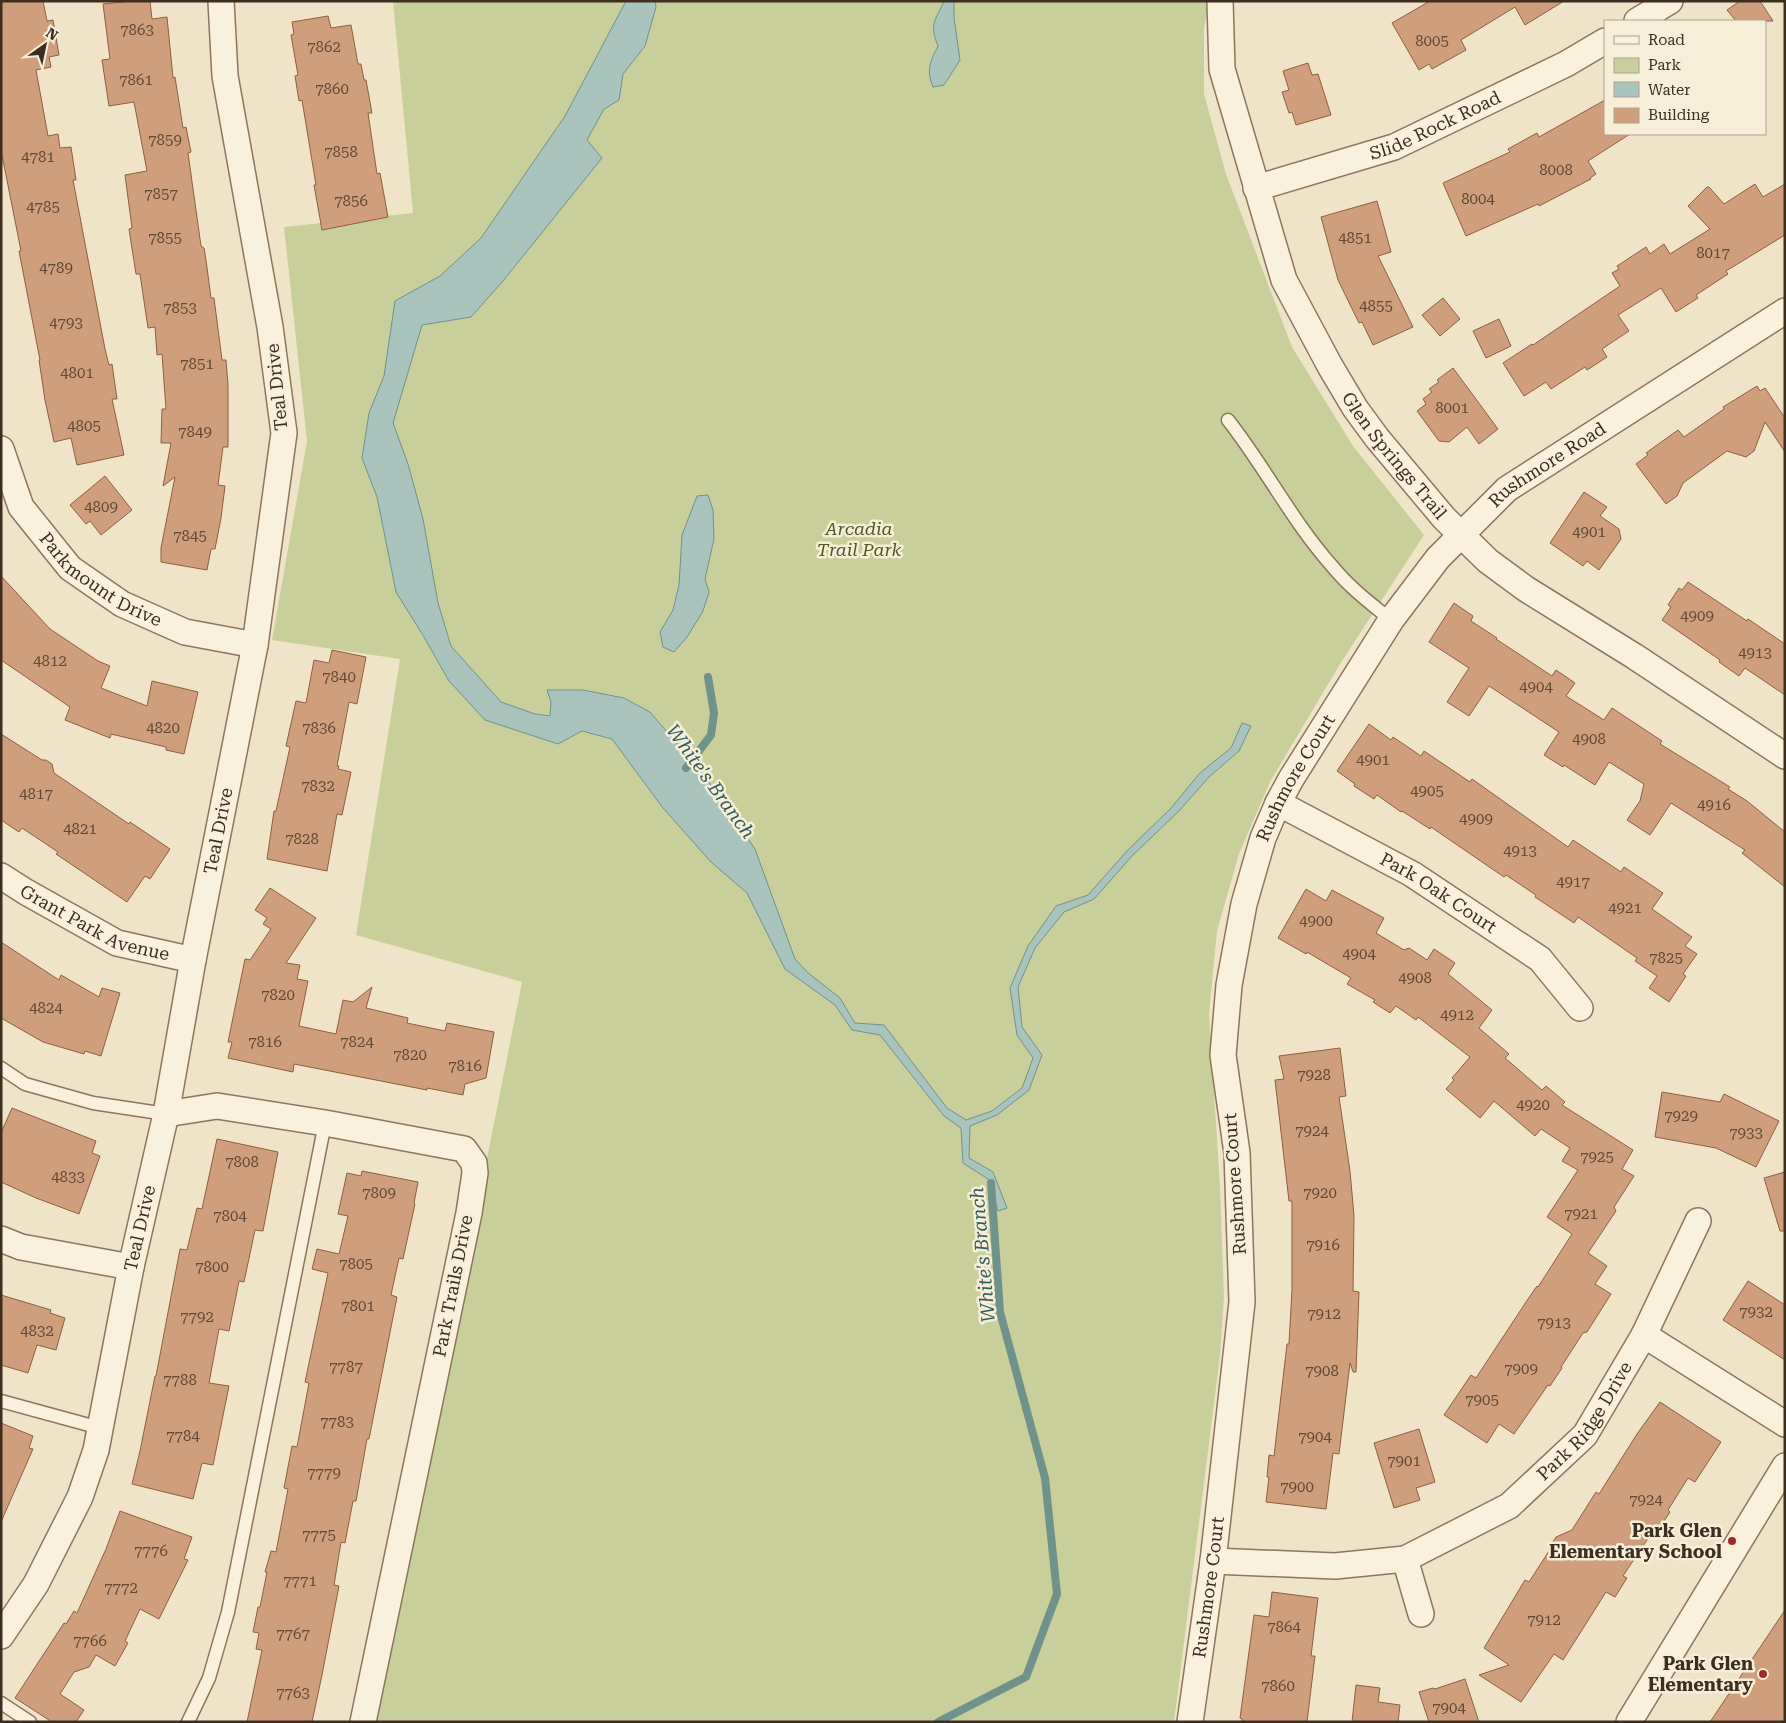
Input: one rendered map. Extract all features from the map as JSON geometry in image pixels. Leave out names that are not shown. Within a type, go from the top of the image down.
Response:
[{"type":"street","name":"Teal Drive","points":[[1,1636],[36,1584],[80,1498],[96,1450],[130,1267],[166,1114],[193,960],[255,645],[284,433],[270,327],[225,76],[221,1]]},
{"type":"street","name":"Glen Springs Trail","points":[[1220,1],[1222,69],[1284,280],[1350,400],[1376,438],[1444,518],[1488,561],[1526,589],[1634,656],[1785,756]]},
{"type":"street","points":[[1639,20],[1670,1]]},
{"type":"street","name":"Slide Rock Road","points":[[1256,188],[1394,147],[1566,64],[1604,42]]},
{"type":"street","name":"Rushmore Road","points":[[1357,673],[1391,620],[1438,558],[1507,489],[1784,313]]},
{"type":"street","name":"Parkmount Drive","points":[[1,449],[21,506],[70,568],[122,604],[185,632],[255,645]]},
{"type":"street","name":"Rushmore Court","points":[[1190,1722],[1213,1561],[1242,1302],[1237,1153],[1223,1055],[1228,995],[1244,904],[1262,838],[1278,803],[1357,673]]},
{"type":"street","name":"Park Oak Court","points":[[1278,803],[1412,874],[1540,959],[1580,1008]]},
{"type":"street","name":"Grant Park Avenue","points":[[1,876],[117,943],[193,960]]},
{"type":"street","name":"Park Trails Drive","points":[[166,1114],[217,1106],[325,1123],[464,1149],[474,1163],[475,1173],[447,1322],[363,1722]]},
{"type":"street","name":"Park Ridge Drive","points":[[1213,1561],[1335,1566],[1405,1560],[1509,1506],[1586,1435],[1644,1335],[1698,1221]]},
{"type":"street","points":[[1,1239],[21,1247],[130,1267]]},
{"type":"street","points":[[1644,1335],[1785,1424]]},
{"type":"street","points":[[1629,1722],[1785,1466]]},
{"type":"street","points":[[1405,1560],[1422,1614]]},
{"type":"lane","points":[[1228,420],[1306,533],[1332,566],[1360,596],[1391,620]]},
{"type":"lane","points":[[1,1068],[25,1084],[94,1103],[166,1114]]},
{"type":"lane","points":[[188,1722],[209,1678],[228,1612],[325,1123]]},
{"type":"lane","points":[[1,1401],[100,1428]]},
{"type":"lane","points":[[1,1703],[30,1722]]},
{"type":"green space","name":"Arcadia Trail Park","points":[[393,1],[1209,1],[1204,29],[1204,94],[1226,174],[1292,347],[1353,446],[1424,535],[1340,664],[1270,782],[1239,854],[1217,931],[1209,1014],[1220,1187],[1224,1296],[1220,1356],[1174,1722],[375,1722],[522,982],[356,935],[400,659],[272,640],[307,441],[284,227],[413,213]]},
{"type":"water","points":[[626,1],[655,1],[656,7],[645,46],[623,74],[619,100],[604,109],[587,140],[602,158],[503,281],[471,317],[422,325],[393,423],[408,464],[423,519],[438,603],[451,646],[501,702],[535,714],[550,716],[551,702],[547,690],[583,690],[624,698],[650,712],[704,775],[755,849],[795,959],[807,972],[840,998],[855,1023],[884,1025],[947,1108],[966,1120],[992,1111],[1022,1088],[1033,1058],[1017,1035],[1010,988],[1028,946],[1056,906],[1088,895],[1127,851],[1171,808],[1200,773],[1231,748],[1242,723],[1251,726],[1239,751],[1209,777],[1179,811],[1133,855],[1094,899],[1064,912],[1035,948],[1018,987],[1022,1027],[1042,1055],[1029,1090],[997,1115],[970,1126],[969,1158],[993,1172],[1007,1208],[998,1211],[988,1179],[963,1163],[961,1128],[944,1116],[880,1035],[852,1030],[835,1005],[785,969],[747,893],[711,862],[663,808],[612,739],[582,731],[558,744],[485,720],[449,681],[396,592],[377,497],[362,458],[369,413],[384,376],[395,301],[440,276],[481,238],[565,116]]},
{"type":"water","points":[[944,1],[954,1],[954,18],[960,60],[944,85],[933,87],[929,71],[938,46],[935,39],[934,23]]},
{"type":"water","points":[[708,495],[713,510],[714,539],[705,579],[709,592],[703,611],[687,637],[674,652],[663,647],[660,632],[673,610],[679,585],[682,535],[697,496]]},
{"type":"building","points":[[1,1],[43,1],[47,21],[53,20],[59,55],[49,57],[51,67],[36,70],[48,136],[58,134],[60,148],[71,147],[76,180],[73,180],[105,349],[109,365],[112,364],[117,399],[112,399],[124,455],[77,465],[71,438],[54,442],[19,251],[21,251],[1,150]]},
{"type":"building","points":[[150,1],[152,19],[167,17],[173,78],[175,77],[183,128],[186,127],[191,152],[188,153],[201,246],[204,248],[211,298],[214,298],[222,360],[226,360],[228,447],[223,447],[218,485],[225,486],[215,549],[211,549],[207,570],[161,562],[161,548],[175,477],[163,486],[171,443],[161,443],[162,409],[166,409],[162,354],[157,355],[155,327],[148,328],[140,274],[136,274],[129,229],[132,228],[125,175],[147,171],[134,102],[109,106],[102,60],[110,59],[103,4]]},
{"type":"building","points":[[1430,1],[1564,1],[1525,25],[1515,7],[1461,40],[1466,50],[1432,69],[1429,64],[1419,70],[1392,23]]},
{"type":"building","points":[[1740,1],[1760,1],[1773,21],[1735,20],[1727,10]]},
{"type":"building","points":[[328,16],[331,28],[351,25],[358,64],[361,64],[364,80],[366,80],[372,113],[368,113],[377,174],[380,173],[388,217],[322,230],[302,100],[299,101],[295,76],[298,75],[291,35],[294,34],[292,22]]},
{"type":"building","points":[[1308,63],[1312,75],[1318,74],[1331,115],[1296,125],[1292,112],[1289,113],[1282,92],[1289,90],[1283,71]]},
{"type":"building","points":[[1604,101],[1604,135],[1628,135],[1588,161],[1596,174],[1591,179],[1539,206],[1538,204],[1466,236],[1443,183],[1510,152],[1508,149],[1537,133],[1539,137]]},
{"type":"building","points":[[1755,184],[1763,197],[1785,184],[1785,235],[1726,271],[1728,274],[1696,295],[1698,298],[1676,312],[1661,288],[1618,315],[1629,331],[1602,349],[1607,357],[1587,370],[1585,367],[1551,389],[1546,382],[1524,396],[1503,363],[1620,286],[1612,273],[1619,269],[1617,266],[1646,247],[1650,254],[1664,244],[1670,254],[1710,229],[1688,206],[1707,187],[1724,204]]},
{"type":"building","points":[[1377,201],[1391,252],[1378,256],[1413,327],[1373,345],[1362,322],[1359,323],[1338,280],[1321,217]]},
{"type":"building","points":[[1443,298],[1460,319],[1440,336],[1422,315]]},
{"type":"building","points":[[1499,319],[1511,346],[1486,358],[1473,331]]},
{"type":"building","points":[[1453,368],[1498,429],[1479,444],[1467,427],[1449,442],[1439,441],[1417,411],[1426,404],[1423,399],[1432,392],[1429,389],[1439,382],[1437,380]]},
{"type":"building","points":[[1757,386],[1760,391],[1765,388],[1785,418],[1785,452],[1765,422],[1754,451],[1746,457],[1727,451],[1683,483],[1677,496],[1666,504],[1636,464],[1648,455],[1646,453],[1678,430],[1684,437],[1724,409],[1723,407]]},
{"type":"building","points":[[105,476],[132,510],[101,535],[90,521],[86,524],[70,505]]},
{"type":"building","points":[[1584,492],[1607,507],[1600,516],[1619,529],[1621,539],[1599,570],[1587,561],[1583,566],[1550,543]]},
{"type":"building","points":[[1,576],[50,629],[98,661],[110,666],[101,688],[147,706],[152,681],[198,692],[184,754],[166,750],[166,747],[111,734],[110,738],[65,720],[70,707],[1,660]]},
{"type":"building","points":[[1688,582],[1785,644],[1785,695],[1745,668],[1739,676],[1719,662],[1720,660],[1662,620],[1671,607],[1668,605],[1679,588],[1682,590]]},
{"type":"building","points":[[1454,603],[1473,616],[1471,621],[1496,639],[1552,676],[1556,670],[1575,683],[1566,696],[1604,720],[1612,708],[1662,741],[1660,744],[1730,787],[1728,789],[1747,801],[1785,832],[1785,887],[1742,853],[1745,850],[1671,803],[1650,835],[1627,820],[1640,801],[1644,784],[1609,762],[1595,785],[1564,765],[1563,767],[1544,755],[1559,732],[1489,686],[1469,716],[1447,702],[1469,668],[1429,642]]},
{"type":"building","points":[[332,650],[366,657],[357,704],[349,702],[337,766],[339,766],[338,769],[351,772],[342,815],[337,814],[327,871],[267,859],[274,811],[276,811],[290,747],[286,746],[296,701],[306,703],[314,660],[329,663]]},
{"type":"building","points":[[1369,724],[1391,740],[1393,737],[1421,756],[1424,751],[1470,782],[1472,779],[1568,847],[1573,840],[1621,872],[1624,867],[1663,893],[1652,909],[1692,937],[1685,946],[1697,954],[1683,974],[1686,976],[1669,1002],[1649,988],[1657,976],[1635,961],[1637,958],[1578,917],[1574,923],[1535,897],[1536,895],[1506,875],[1504,877],[1431,827],[1430,829],[1401,812],[1377,795],[1374,799],[1354,786],[1355,784],[1337,771]]},
{"type":"building","points":[[1,734],[42,760],[52,764],[54,773],[129,824],[130,822],[170,849],[150,879],[145,876],[127,902],[56,854],[58,852],[22,828],[19,832],[1,820]]},
{"type":"building","points":[[270,888],[316,918],[286,963],[300,965],[297,979],[308,981],[299,1026],[336,1034],[343,1000],[353,1002],[372,987],[366,1008],[408,1018],[407,1023],[445,1031],[447,1023],[494,1032],[486,1078],[465,1084],[463,1095],[427,1088],[427,1090],[294,1064],[293,1072],[228,1058],[232,1042],[228,1042],[245,959],[250,960],[271,929],[263,924],[267,918],[255,910]]},
{"type":"building","points":[[1306,889],[1326,901],[1332,890],[1384,918],[1376,933],[1404,950],[1409,948],[1427,960],[1434,949],[1455,963],[1448,974],[1492,1010],[1479,1028],[1509,1054],[1505,1058],[1542,1090],[1546,1086],[1565,1102],[1562,1105],[1633,1150],[1622,1169],[1634,1176],[1614,1207],[1616,1211],[1588,1253],[1607,1266],[1595,1284],[1611,1294],[1587,1332],[1583,1333],[1550,1386],[1548,1385],[1514,1434],[1499,1424],[1487,1443],[1444,1415],[1471,1375],[1476,1378],[1572,1234],[1547,1217],[1578,1170],[1562,1161],[1570,1148],[1541,1129],[1535,1136],[1494,1101],[1480,1118],[1446,1089],[1454,1080],[1452,1078],[1470,1057],[1418,1017],[1416,1020],[1396,1006],[1390,1013],[1373,1002],[1375,1000],[1347,984],[1351,978],[1307,952],[1306,954],[1278,938]]},
{"type":"building","points":[[1,942],[59,980],[61,975],[99,997],[102,988],[120,993],[101,1056],[85,1051],[84,1054],[43,1042],[1,1018]]},
{"type":"building","points":[[1340,1048],[1346,1096],[1339,1097],[1350,1171],[1354,1216],[1353,1291],[1359,1292],[1356,1372],[1353,1372],[1350,1363],[1339,1454],[1333,1453],[1326,1509],[1266,1502],[1269,1455],[1274,1456],[1287,1344],[1289,1344],[1292,1289],[1292,1201],[1289,1201],[1275,1080],[1284,1079],[1279,1056]]},
{"type":"building","points":[[1662,1092],[1720,1102],[1724,1094],[1779,1121],[1756,1167],[1716,1148],[1655,1137]]},
{"type":"building","points":[[12,1108],[96,1141],[92,1153],[100,1156],[79,1214],[36,1198],[1,1182],[1,1133]]},
{"type":"building","points":[[217,1139],[278,1152],[263,1231],[255,1230],[244,1282],[239,1281],[229,1331],[219,1329],[209,1383],[229,1386],[213,1465],[202,1463],[193,1499],[132,1484],[156,1376],[180,1249],[187,1250],[197,1208],[202,1209]]},
{"type":"building","points":[[362,1171],[418,1182],[403,1259],[399,1258],[391,1295],[397,1297],[356,1501],[353,1501],[345,1543],[341,1542],[334,1585],[339,1586],[322,1675],[312,1722],[247,1722],[262,1650],[256,1649],[259,1633],[253,1632],[271,1551],[276,1552],[288,1489],[284,1488],[292,1446],[297,1447],[309,1383],[305,1382],[328,1273],[312,1269],[317,1249],[339,1254],[348,1216],[338,1214],[347,1173],[361,1176]]},
{"type":"building","points":[[1785,1172],[1785,1231],[1780,1231],[1764,1178]]},
{"type":"building","points":[[1748,1281],[1785,1305],[1785,1360],[1723,1320]]},
{"type":"building","points":[[1,1295],[51,1310],[50,1313],[65,1318],[56,1350],[37,1345],[28,1373],[1,1365]]},
{"type":"building","points":[[1660,1402],[1721,1442],[1695,1482],[1688,1478],[1668,1510],[1670,1512],[1660,1527],[1657,1525],[1623,1576],[1627,1578],[1615,1597],[1606,1592],[1563,1660],[1554,1654],[1521,1702],[1479,1675],[1509,1665],[1484,1648],[1525,1580],[1529,1582],[1556,1537],[1572,1530],[1596,1492],[1599,1494]]},
{"type":"building","points":[[1,1423],[33,1436],[29,1448],[33,1449],[1,1522]]},
{"type":"building","points":[[1419,1429],[1435,1482],[1416,1488],[1420,1500],[1394,1508],[1374,1443]]},
{"type":"building","points":[[120,1511],[192,1537],[184,1559],[188,1560],[159,1619],[140,1609],[125,1641],[128,1643],[115,1666],[96,1655],[89,1667],[74,1672],[60,1694],[84,1710],[76,1722],[52,1722],[15,1698],[64,1623],[66,1624],[74,1611],[77,1613],[106,1549]]},
{"type":"building","points":[[1272,1592],[1318,1598],[1311,1656],[1315,1656],[1307,1722],[1242,1722],[1240,1718],[1254,1615],[1269,1617]]},
{"type":"building","name":"Park Glen Elementary","points":[[1785,1610],[1785,1722],[1710,1722]]},
{"type":"building","points":[[1465,1679],[1479,1722],[1429,1722],[1419,1692]]},
{"type":"building","points":[[1356,1685],[1380,1688],[1378,1702],[1400,1705],[1398,1722],[1352,1722]]},
{"type":"waterway","points":[[686,768],[711,735],[714,713],[708,677]]},
{"type":"waterway","name":"White's Branch","points":[[938,1722],[1026,1677],[1057,1594],[1045,1478],[1000,1312],[991,1183]]},
{"type":"place","name":"Park Glen Elementary School","points":[[1732,1541]]},
{"type":"place","name":"Park Glen Elementary","points":[[1763,1674]]}]
